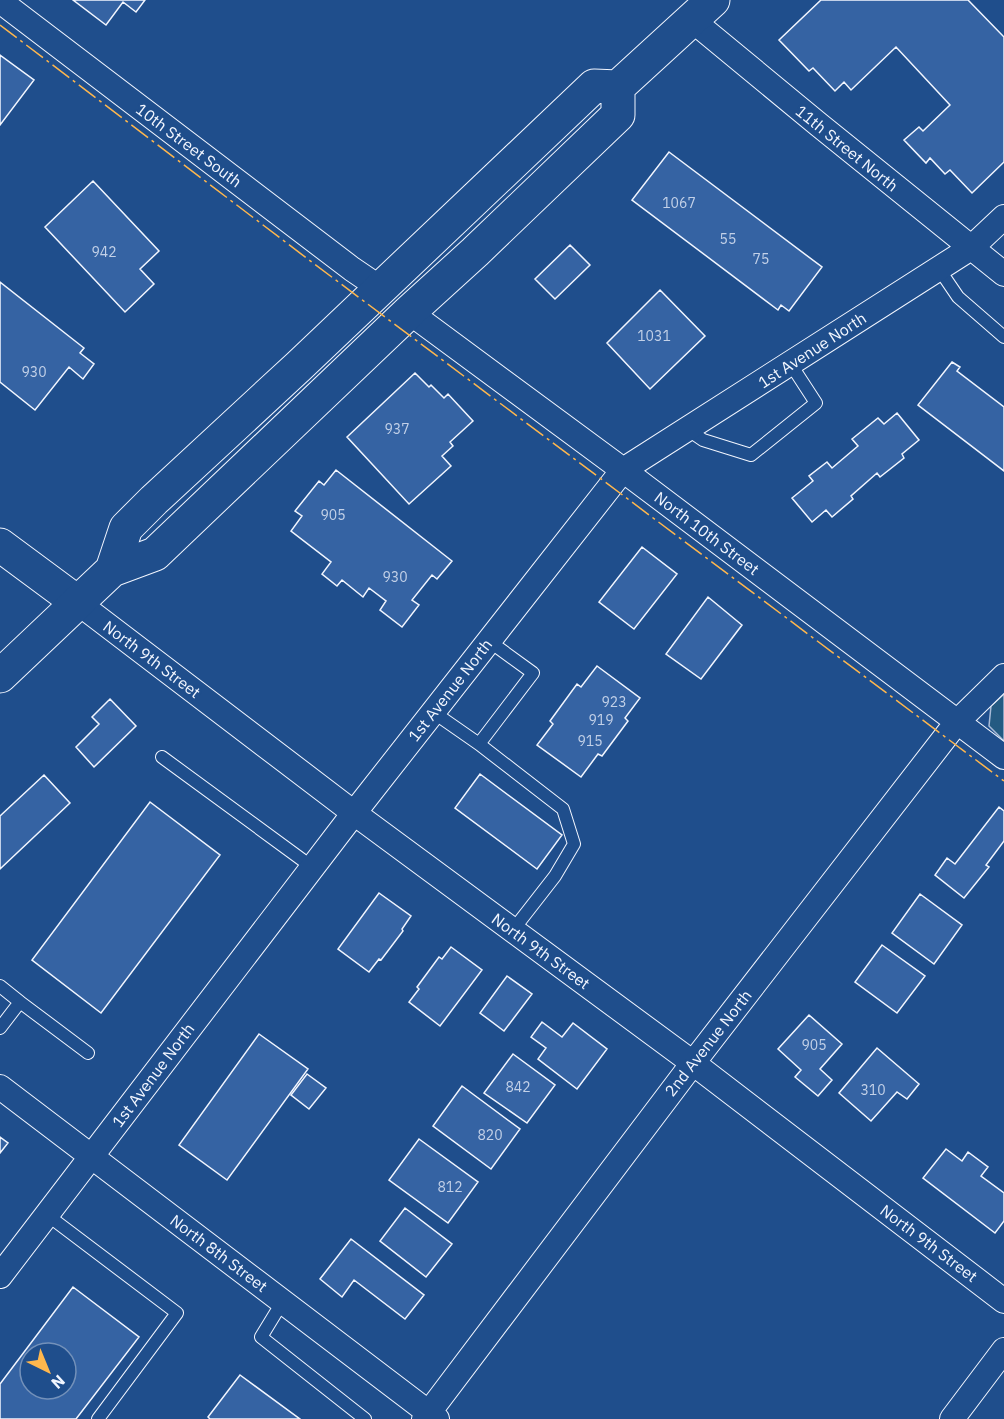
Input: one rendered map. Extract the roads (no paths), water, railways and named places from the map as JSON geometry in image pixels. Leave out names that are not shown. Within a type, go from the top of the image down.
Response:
[{"type":"main road","points":[[112,570],[126,528],[154,500],[594,86],[618,87],[705,6]]},
{"type":"main road","points":[[0,676],[112,570],[155,554],[311,404],[475,252],[618,115],[618,87]]},
{"type":"main road","points":[[409,312],[413,289],[424,268],[465,228],[477,196]]},
{"type":"main road","points":[[311,404],[314,383],[373,325],[384,298],[380,288]]},
{"type":"main road","points":[[0,545],[77,602]]},
{"type":"street","name":"10th Street South","points":[[0,1],[380,288]]},
{"type":"street","name":"11th Street North","points":[[705,6],[827,131],[1004,274]]},
{"type":"street","name":"1st Avenue North","points":[[0,1276],[312,867],[623,470],[971,248],[1004,217]]},
{"type":"street","name":"North 10th Street","points":[[409,312],[1004,757]]},
{"type":"street","name":"North 9th Street","points":[[77,602],[354,813],[693,1062],[1004,1301]]},
{"type":"street","name":"2nd Avenue North","points":[[430,1417],[693,1062],[957,722],[1004,676]]},
{"type":"street","name":"North 8th Street","points":[[0,1087],[283,1301],[430,1417]]},
{"type":"street","points":[[952,1419],[1004,1350]]},
{"type":"lane","points":[[939,269],[958,297],[1004,337]]},
{"type":"lane","points":[[687,429],[703,440],[751,455],[816,403],[790,363]]},
{"type":"lane","points":[[479,744],[534,674],[489,640]]},
{"type":"lane","points":[[433,712],[563,808],[574,844],[555,876],[513,930]]},
{"type":"lane","points":[[162,757],[312,867]]},
{"type":"lane","points":[[0,986],[88,1053]]},
{"type":"lane","points":[[0,1028],[20,1002]]},
{"type":"lane","points":[[46,1214],[177,1313],[98,1419]]},
{"type":"lane","points":[[283,1301],[261,1337],[365,1419]]}]
